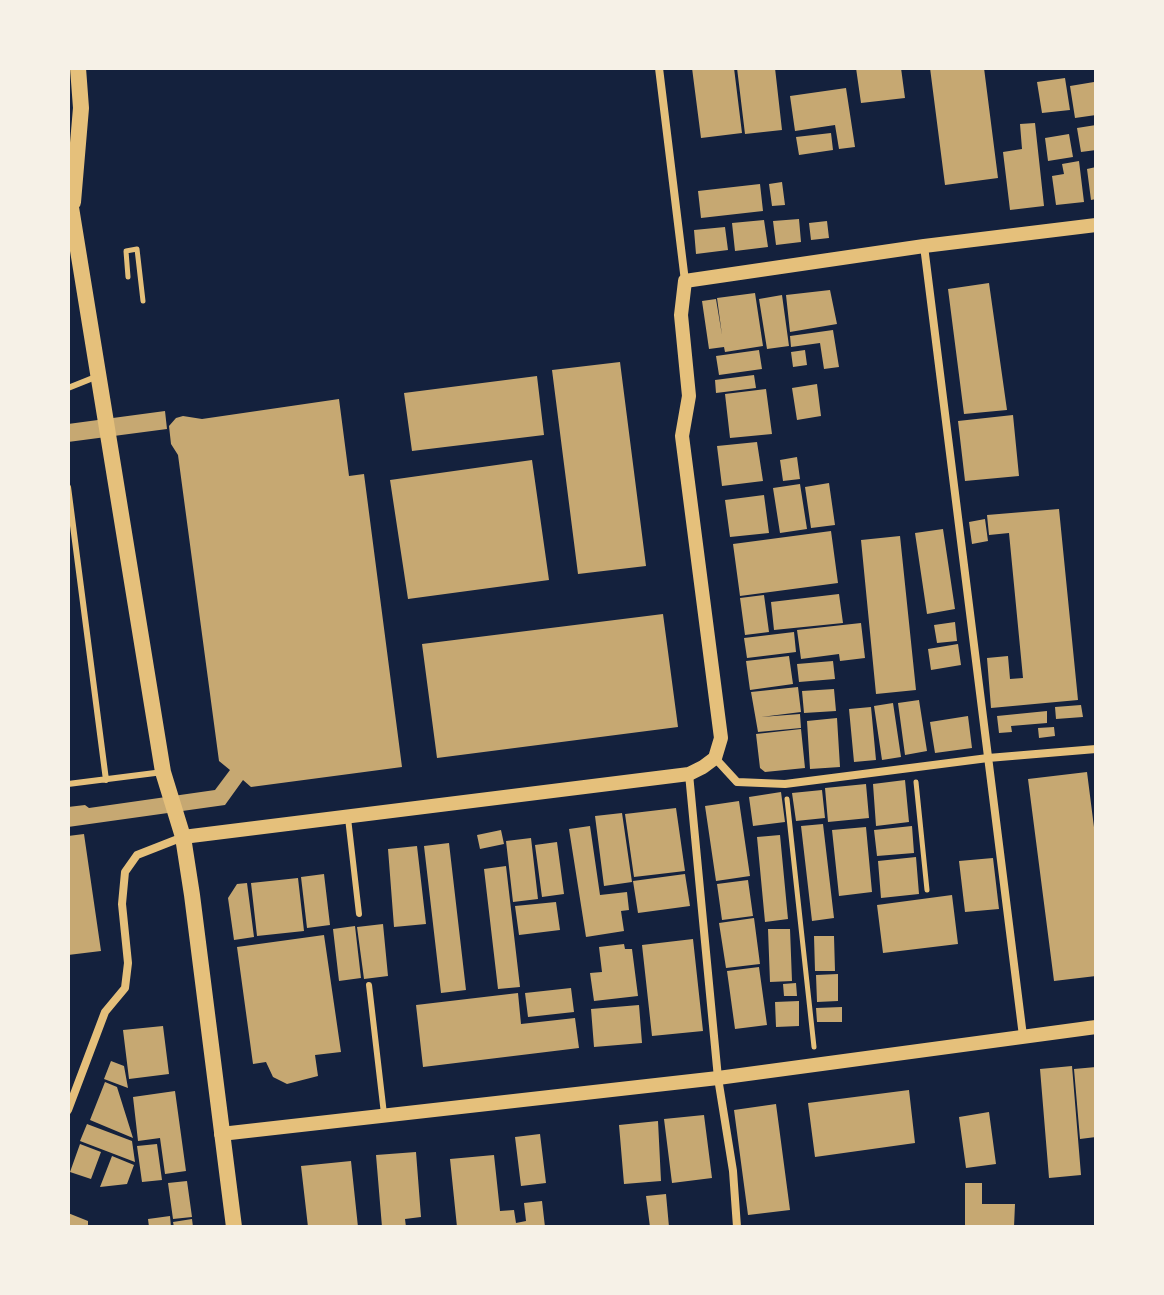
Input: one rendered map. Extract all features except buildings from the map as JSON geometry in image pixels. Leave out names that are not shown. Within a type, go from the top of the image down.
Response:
[{"type":"main road","points":[[78,68],[81,108],[70,198],[163,772],[183,837],[234,1227]]},
{"type":"street","points":[[68,1110],[105,1012],[125,988],[128,963],[122,904],[125,872],[137,855],[183,837],[689,774],[715,758],[721,738],[682,436],[689,396],[681,315],[685,281],[659,68]]},
{"type":"street","points":[[685,281],[924,246],[1096,225]]},
{"type":"street","points":[[924,246],[1023,1036]]},
{"type":"street","points":[[715,758],[737,782],[785,784],[988,758],[1096,749]]},
{"type":"street","points":[[689,774],[718,1078],[733,1171],[737,1227]]},
{"type":"street","points":[[221,1134],[718,1078],[1096,1027]]},
{"type":"lane","points":[[68,388],[98,376]]},
{"type":"lane","points":[[68,487],[106,780]]},
{"type":"lane","points":[[68,784],[163,772]]},
{"type":"lane","points":[[348,815],[359,914]]},
{"type":"lane","points":[[369,985],[384,1114]]},
{"type":"path","points":[[128,277],[126,251],[137,249],[143,301]]},
{"type":"path","points":[[914,769],[927,890]]},
{"type":"path","points":[[785,784],[816,1064]]}]
